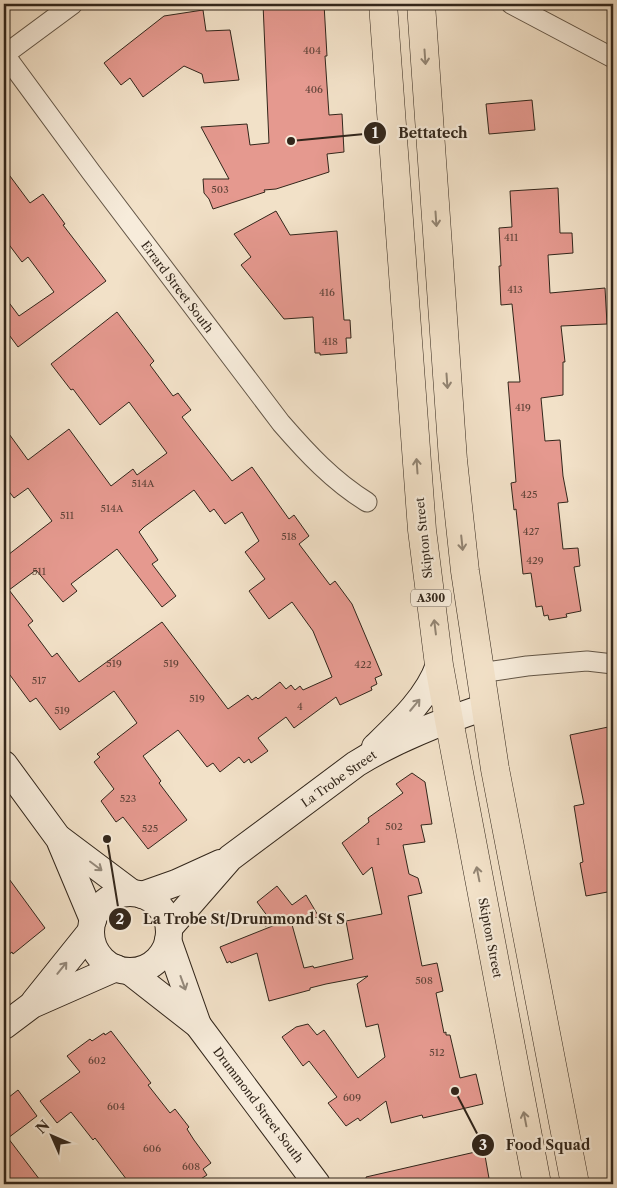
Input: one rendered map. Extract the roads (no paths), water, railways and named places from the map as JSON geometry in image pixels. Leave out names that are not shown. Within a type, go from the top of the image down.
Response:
[{"type":"highway","name":"Skipton Street","points":[[383,4],[422,530],[439,664],[537,1184]]},
{"type":"highway","name":"A300","points":[[423,5],[452,460],[465,571],[495,769],[575,1184]]},
{"type":"main road","points":[[356,764],[378,745],[418,701],[430,686],[439,664]]},
{"type":"main road","name":"La Trobe Street","points":[[137,894],[176,883],[230,858],[356,764],[449,720],[486,707]]},
{"type":"main road","points":[[4,764],[59,839],[92,926],[93,943],[98,954],[106,962],[123,970]]},
{"type":"main road","points":[[4,1026],[32,1005],[123,970],[143,969],[164,952],[169,934],[166,917],[161,908],[152,900],[137,894],[59,839]]},
{"type":"main road","name":"La Trobe Street","points":[[169,934],[230,858]]},
{"type":"main road","points":[[32,1005],[92,926],[99,909],[108,900],[119,895],[137,894]]},
{"type":"main road","name":"Drummond Street South","points":[[169,934],[198,1026]]},
{"type":"main road","name":"Drummond Street South","points":[[123,970],[198,1026],[317,1184]]},
{"type":"street","points":[[6,49],[74,4]]},
{"type":"street","points":[[511,4],[613,58]]},
{"type":"street","name":"Errard Street South","points":[[6,49],[96,180],[281,423],[331,476],[367,502]]},
{"type":"street","points":[[587,661],[613,651]]},
{"type":"street","points":[[480,673],[527,666],[587,661],[613,664]]},
{"type":"place","name":"Bettatech","points":[[291,141]]},
{"type":"place","name":"La Trobe St/Drummond St S","points":[[107,839]]},
{"type":"place","name":"Food Squad","points":[[455,1091]]}]
